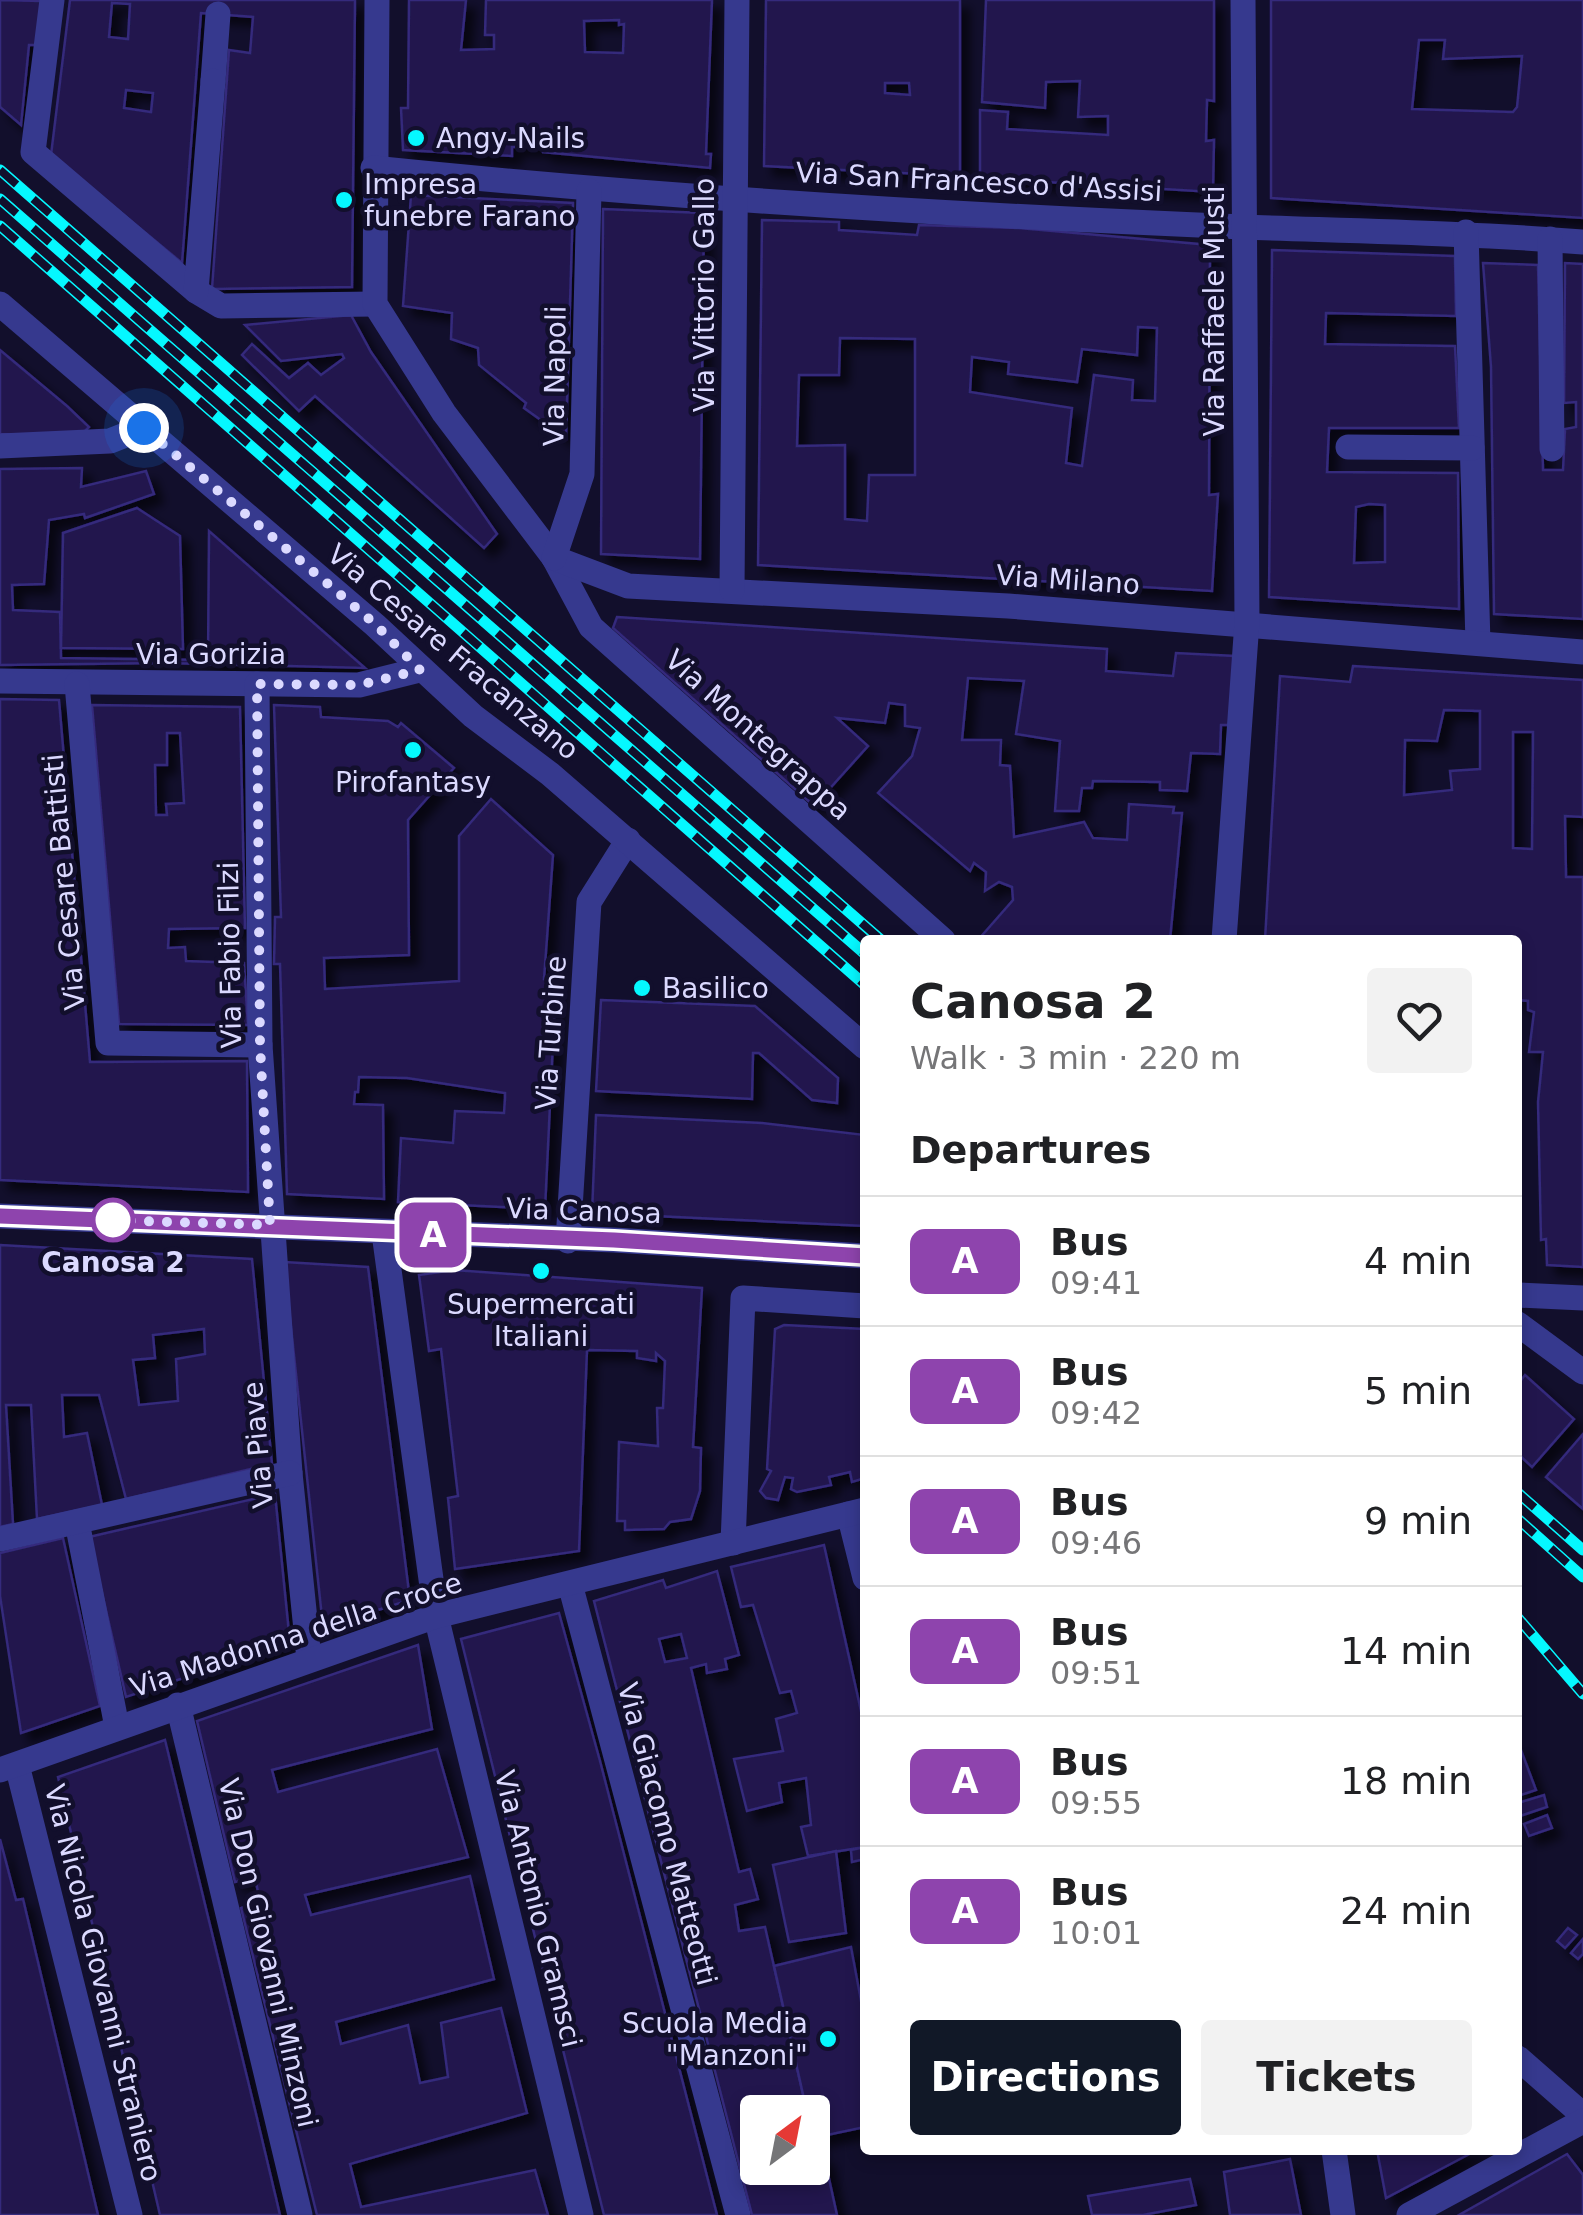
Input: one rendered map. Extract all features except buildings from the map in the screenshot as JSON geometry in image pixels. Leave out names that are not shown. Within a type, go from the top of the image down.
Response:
[{"type":"street","points":[[52,0],[33,152],[196,292],[222,306],[375,304],[377,0]]},
{"type":"street","name":"Via Vittorio Gallo","points":[[732,590],[738,0]]},
{"type":"street","name":"Via Raffaele Musti","points":[[1224,935],[1247,622],[1243,0]]},
{"type":"street","points":[[196,292],[218,14]]},
{"type":"street","name":"Via San Francesco d'Assisi","points":[[374,168],[589,191],[1243,226],[1466,232],[1583,242]]},
{"type":"street","name":"Via Napoli","points":[[554,558],[582,474],[589,191]]},
{"type":"street","points":[[1466,232],[1478,642]]},
{"type":"street","points":[[1550,240],[1552,449]]},
{"type":"street","name":"Via Cesare Fracanzano","points":[[0,304],[375,624],[420,670],[628,840],[860,1043]]},
{"type":"street","name":"Via Montegrappa","points":[[375,304],[444,413],[554,558],[591,627],[937,935]]},
{"type":"street","points":[[0,446],[110,441],[144,428]]},
{"type":"street","points":[[1348,447],[1472,448]]},
{"type":"street","name":"Via Milano","points":[[554,558],[628,586],[1247,622],[1583,652]]},
{"type":"street","name":"Via Gorizia","points":[[0,681],[359,685],[420,670]]},
{"type":"street","name":"Via Cesare Battisti","points":[[78,684],[108,1043],[260,1045]]},
{"type":"street","name":"Via Fabio Filzi","points":[[257,684],[260,1045],[270,1225]]},
{"type":"street","name":"Via Turbine","points":[[568,1240],[589,902],[628,840]]},
{"type":"street","name":"Via Canosa","points":[[0,1216],[614,1240],[860,1256]]},
{"type":"street","name":"Via Piave","points":[[270,1225],[309,1658]]},
{"type":"street","name":"Via Antonio Gramsci","points":[[384,1233],[436,1616],[581,2215]]},
{"type":"street","points":[[1522,1295],[1583,1298]]},
{"type":"street","points":[[733,1543],[743,1298],[860,1306]]},
{"type":"street","points":[[1522,1327],[1583,1372]]},
{"type":"street","points":[[0,1540],[290,1473]]},
{"type":"street","name":"Via Madonna della Croce","points":[[8,1768],[178,1704],[436,1616],[857,1512]]},
{"type":"street","points":[[77,1522],[117,1728]]},
{"type":"street","name":"Via Giacomo Matteotti","points":[[570,1584],[738,2215]]},
{"type":"street","name":"Via Don Giovanni Minzoni","points":[[178,1704],[300,2215]]},
{"type":"street","name":"Via Nicola Giovanni Straniero","points":[[8,1768],[130,2215]]},
{"type":"street","points":[[1522,2062],[1583,2118],[1522,2152]]},
{"type":"street","points":[[1335,2155],[1343,2215]]},
{"type":"street","points":[[1409,2215],[1517,2155]]},
{"type":"railway","points":[[0,170],[875,935]]},
{"type":"railway","points":[[0,199],[860,950]]},
{"type":"railway","points":[[0,226],[860,981]]},
{"type":"railway","points":[[1522,1497],[1583,1550]]},
{"type":"railway","points":[[1522,1523],[1583,1577]]},
{"type":"railway","points":[[1522,1623],[1583,1694]]},
{"type":"bus line","name":"A","points":[[0,1216],[614,1240],[860,1256]]},
{"type":"place","name":"Angy-Nails","points":[[416,138]]},
{"type":"place","name":"Impresa funebre Farano","points":[[344,200]]},
{"type":"place","name":"Pirofantasy","points":[[413,750]]},
{"type":"place","name":"Basilico","points":[[642,988]]},
{"type":"place","name":"Canosa 2","points":[[113,1220]]},
{"type":"place","name":"Supermercati Italiani","points":[[541,1271]]},
{"type":"place","name":"Scuola Media \"Manzoni\"","points":[[828,2039]]},
{"type":"route","points":[[113,1220],[104,1220],[270,1225],[260,1045],[257,684],[359,685],[420,670],[375,624],[144,428]]}]
